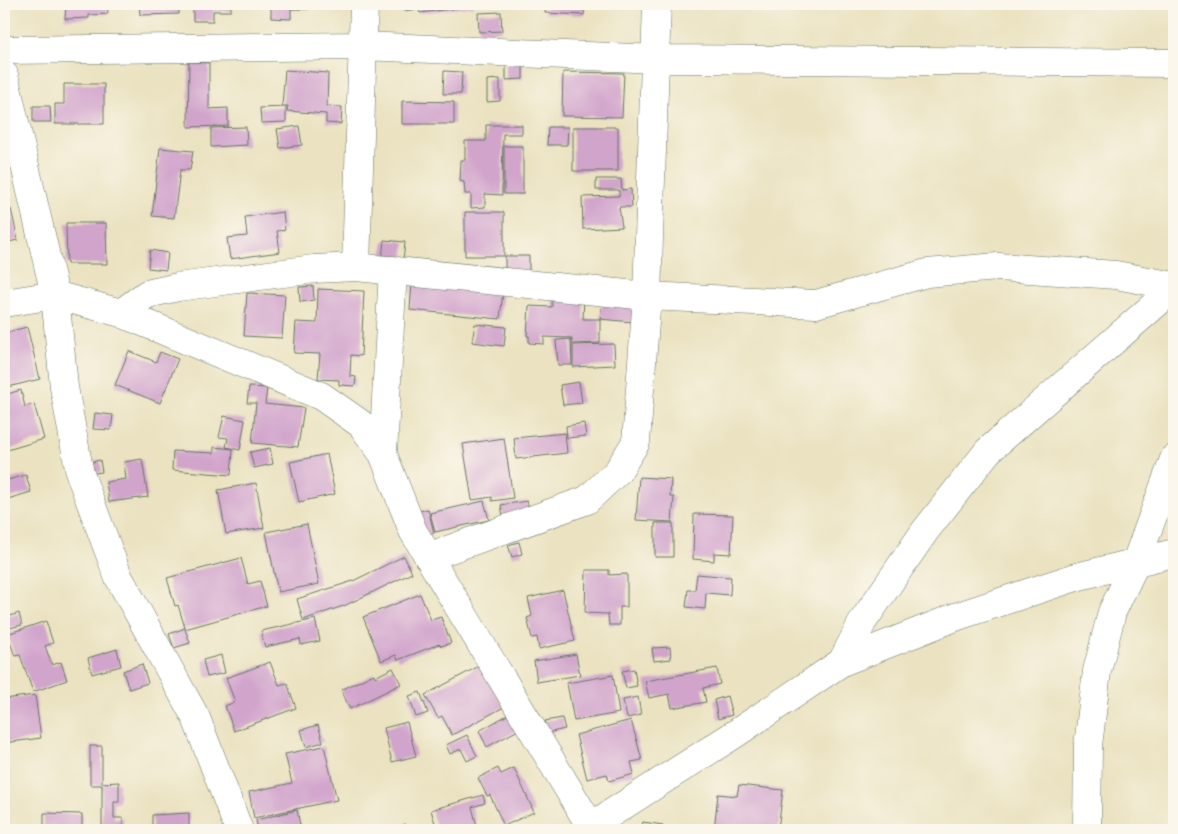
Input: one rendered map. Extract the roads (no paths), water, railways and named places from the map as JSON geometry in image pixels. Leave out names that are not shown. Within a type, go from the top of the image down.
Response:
[{"type":"street","points":[[356,268],[364,4]]},
{"type":"street","points":[[428,557],[587,500],[618,471],[636,442],[647,296],[657,4]]},
{"type":"street","points":[[4,50],[363,46],[656,59],[1174,63]]},
{"type":"street","points":[[4,75],[55,295],[64,387],[80,474],[118,576],[196,718],[239,830]]},
{"type":"street","points":[[121,312],[146,294],[154,292],[314,268],[393,270],[647,296],[816,304],[927,274],[998,267],[1116,275],[1174,287]]},
{"type":"street","points":[[383,454],[393,270]]},
{"type":"street","points":[[842,662],[863,621],[919,539],[988,451],[1174,287]]},
{"type":"street","points":[[4,304],[55,295],[121,312],[321,396],[361,424],[383,454],[413,531],[588,828],[618,821],[842,662],[958,616],[1076,577],[1174,553]]},
{"type":"street","points":[[1086,830],[1088,746],[1097,671],[1112,612],[1136,562],[1174,459]]}]
